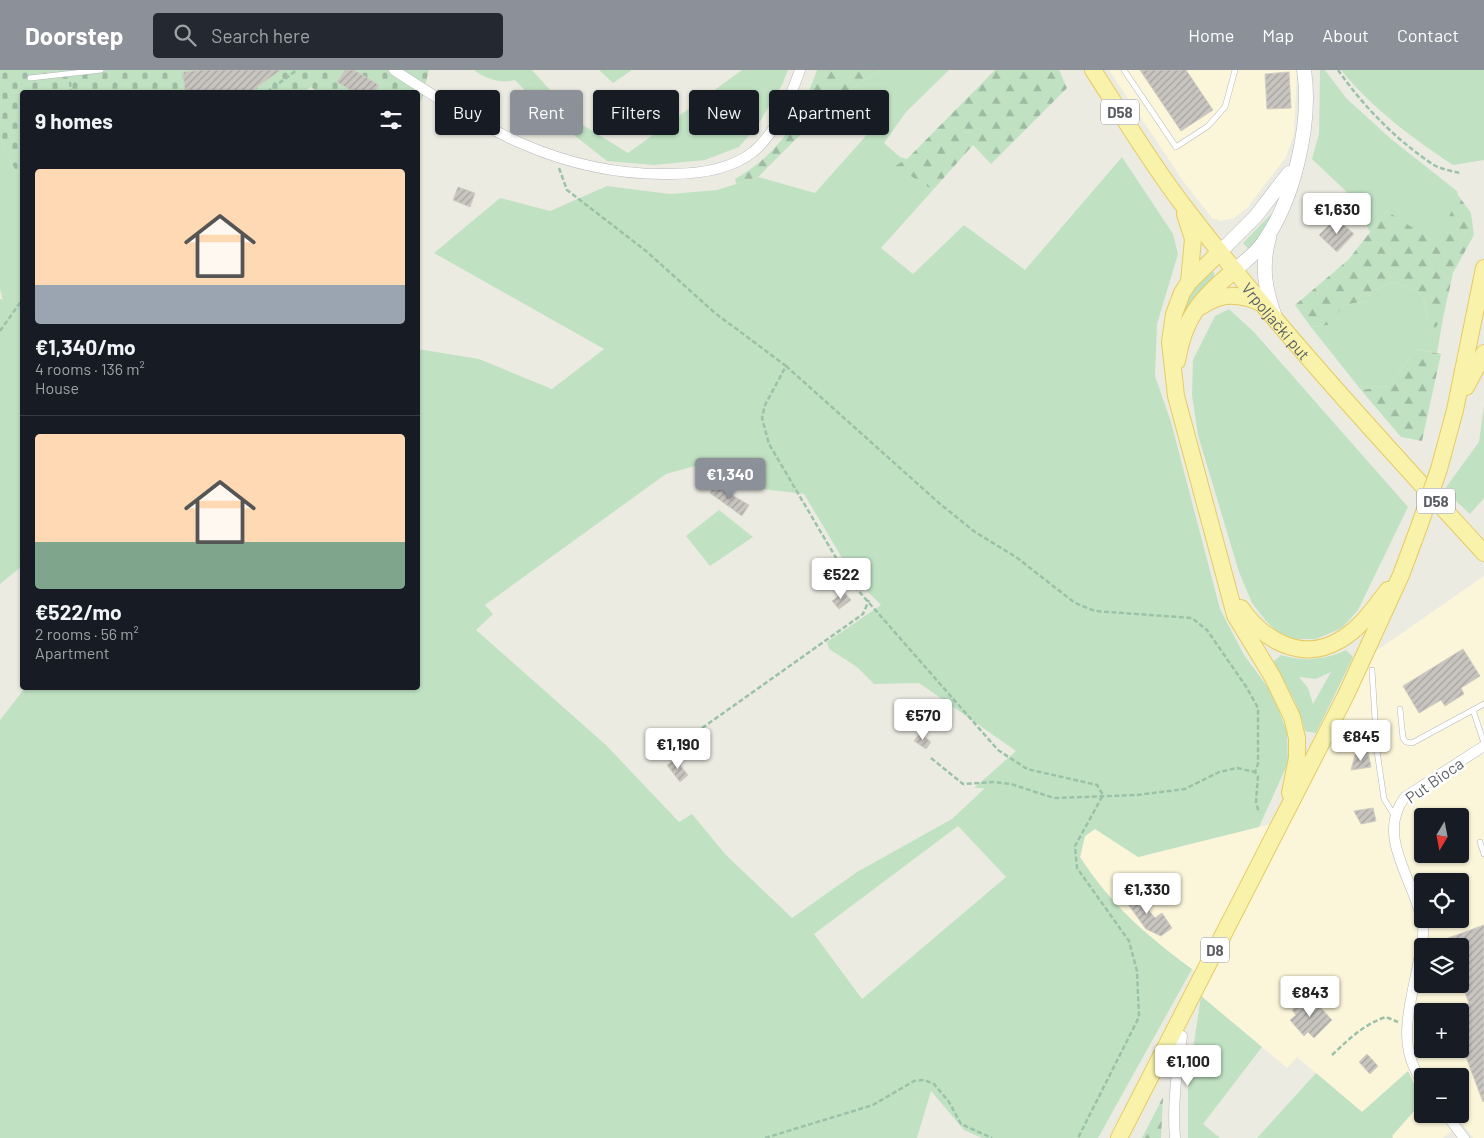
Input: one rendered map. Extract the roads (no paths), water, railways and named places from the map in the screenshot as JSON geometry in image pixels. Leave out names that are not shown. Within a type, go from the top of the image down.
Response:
[{"type":"main road","name":"Vrpoljački put","points":[[1093,70],[1181,203],[1220,252],[1346,401],[1484,553]]},
{"type":"main road","points":[[1181,203],[1193,239],[1189,282]]},
{"type":"main road","points":[[1220,252],[1189,282],[1177,304],[1171,330],[1170,353],[1175,376],[1176,396],[1184,430],[1235,615],[1272,676],[1292,717],[1297,738],[1297,758],[1284,818]]},
{"type":"main road","name":"D8","points":[[1119,1138],[1346,695],[1401,575],[1439,469],[1455,410],[1484,268]]},
{"type":"main road","points":[[1175,376],[1183,335],[1192,314],[1203,297],[1235,270]]},
{"type":"main road","points":[[1192,314],[1209,301],[1226,295],[1244,296],[1263,304]]},
{"type":"main road","points":[[1455,410],[1484,353]]},
{"type":"main road","points":[[1229,590],[1259,630],[1273,641],[1306,649],[1324,647],[1351,632],[1401,575]]},
{"type":"street","points":[[394,70],[482,124],[526,146],[556,158],[587,166],[653,174],[685,174],[715,169],[736,162],[754,151],[769,134],[782,114],[800,70]]},
{"type":"street","points":[[1235,270],[1261,246],[1282,209],[1296,162],[1306,109],[1304,70]]},
{"type":"street","points":[[1220,252],[1271,199],[1296,162]]},
{"type":"street","points":[[1270,232],[1266,250],[1264,280],[1275,317]]},
{"type":"street","name":"Put Bioca","points":[[1416,1068],[1411,1058],[1406,1034],[1408,1010],[1417,973],[1423,926],[1396,843],[1392,823],[1402,801],[1413,790],[1484,745]]},
{"type":"street","points":[[1175,1138],[1176,1079],[1182,1036]]},
{"type":"street","points":[[1453,1123],[1464,1138]]},
{"type":"lane","points":[[30,78],[101,70]]},
{"type":"lane","points":[[1124,70],[1176,147],[1208,126],[1225,107],[1235,70]]},
{"type":"lane","points":[[1372,670],[1377,751],[1384,799],[1394,815]]},
{"type":"lane","points":[[1400,709],[1403,738],[1406,742],[1412,743],[1484,704]]},
{"type":"lane","points":[[1473,710],[1484,745]]},
{"type":"lane","points":[[1480,842],[1484,854]]}]
